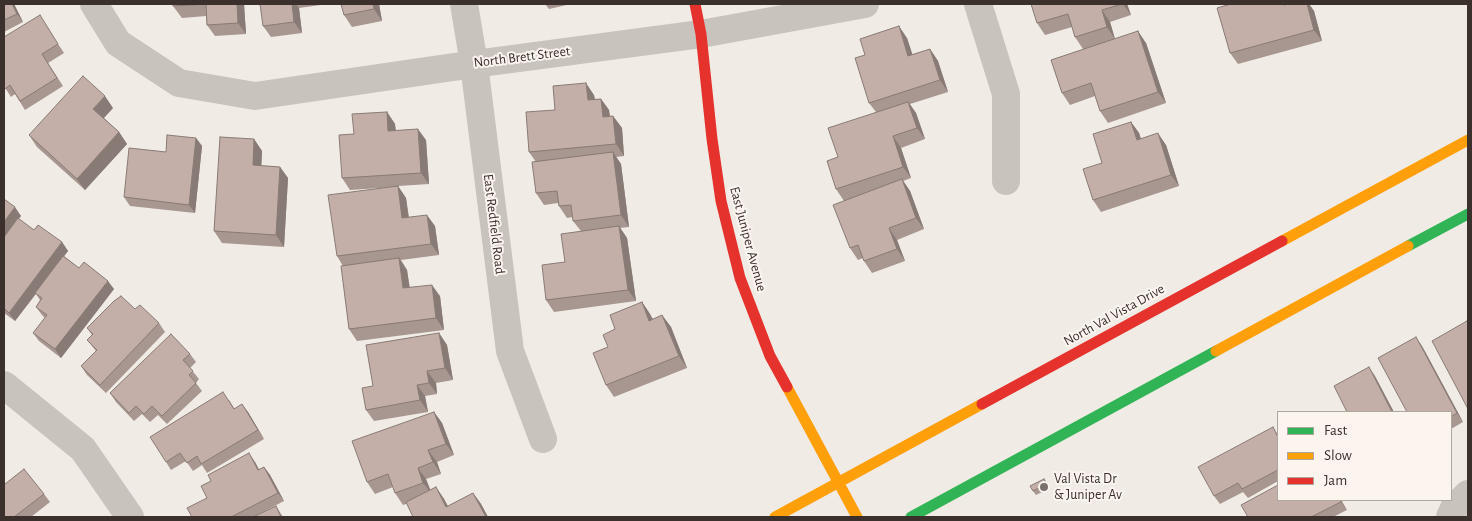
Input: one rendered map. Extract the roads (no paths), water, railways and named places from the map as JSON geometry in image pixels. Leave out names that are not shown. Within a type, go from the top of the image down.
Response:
[{"type":"main road","name":"East Juniper Avenue","points":[[695,4],[701,34],[712,139],[721,201],[740,278],[770,356],[857,517]]},
{"type":"main road","name":"North Val Vista Drive","points":[[775,517],[1468,140]]},
{"type":"main road","points":[[911,517],[1468,214]]},
{"type":"street","name":"North Brett Street","points":[[94,4],[118,43],[179,83],[255,96],[474,64],[701,34],[865,4]]},
{"type":"street","name":"East Redfield Road","points":[[464,4],[474,64],[510,351],[543,438]]},
{"type":"street","points":[[978,4],[1006,94],[1006,181]]},
{"type":"street","points":[[4,385],[83,449],[130,517]]},
{"type":"street","points":[[1450,517],[1454,508],[1468,494]]},
{"type":"place","name":"Val Vista Dr & Juniper Av","points":[[1044,487]]}]
